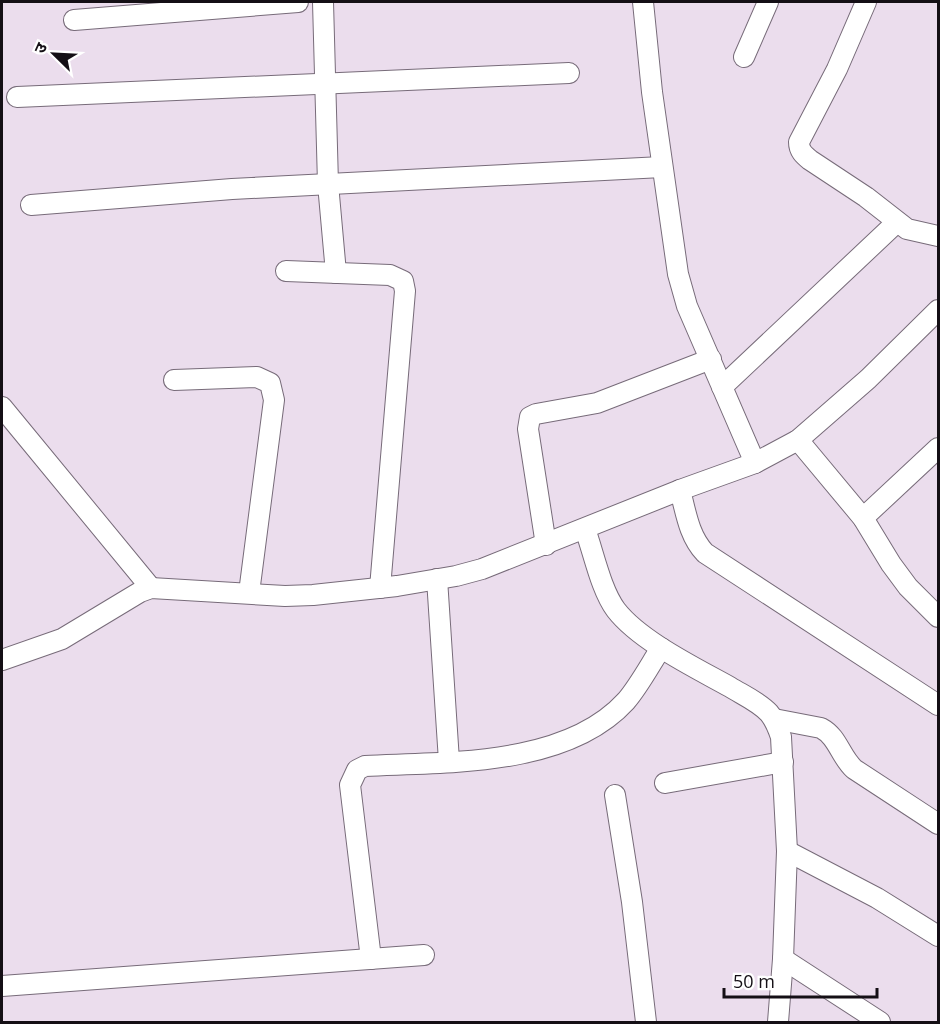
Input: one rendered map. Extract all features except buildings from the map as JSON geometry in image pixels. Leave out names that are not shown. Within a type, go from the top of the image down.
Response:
[{"type":"street","points":[[74,20],[298,2]]},
{"type":"street","points":[[323,2],[328,184],[336,273]]},
{"type":"street","points":[[643,2],[662,167],[680,281],[687,306],[755,463]]},
{"type":"street","points":[[744,57],[768,2]]},
{"type":"street","points":[[866,2],[837,69],[799,142],[799,147],[810,160],[866,197],[897,222],[915,232],[939,236]]},
{"type":"street","points":[[17,97],[569,73]]},
{"type":"street","points":[[31,205],[232,189],[662,167]]},
{"type":"street","points":[[722,387],[897,222]]},
{"type":"street","points":[[286,271],[396,276],[403,281],[405,291],[380,588]]},
{"type":"street","points":[[2,660],[62,639],[140,592],[151,588],[313,595],[380,588],[482,569],[680,490],[755,463],[798,440],[868,379],[939,310]]},
{"type":"street","points":[[546,545],[528,429],[530,417],[607,400],[711,359]]},
{"type":"street","points":[[174,380],[257,377],[270,383],[273,391],[274,400],[249,593]]},
{"type":"street","points":[[2,407],[151,588]]},
{"type":"street","points":[[798,440],[863,518],[908,587],[939,617]]},
{"type":"street","points":[[863,518],[939,448]]},
{"type":"street","points":[[680,490],[692,534],[696,544],[705,553],[939,705]]},
{"type":"street","points":[[585,529],[607,595],[624,619],[662,648],[750,699],[774,719],[781,737],[787,852],[778,1023]]},
{"type":"street","points":[[437,579],[449,761]]},
{"type":"street","points":[[371,959],[350,785],[357,770],[365,766],[492,758],[538,749],[584,733],[626,701],[662,648]]},
{"type":"street","points":[[774,719],[827,731],[833,735],[843,757],[854,769],[939,824]]},
{"type":"street","points":[[665,783],[783,762]]},
{"type":"street","points":[[615,795],[632,902],[646,1023]]},
{"type":"street","points":[[787,852],[877,898],[939,936]]},
{"type":"street","points":[[2,986],[424,955]]},
{"type":"street","points":[[783,959],[880,1023]]}]
